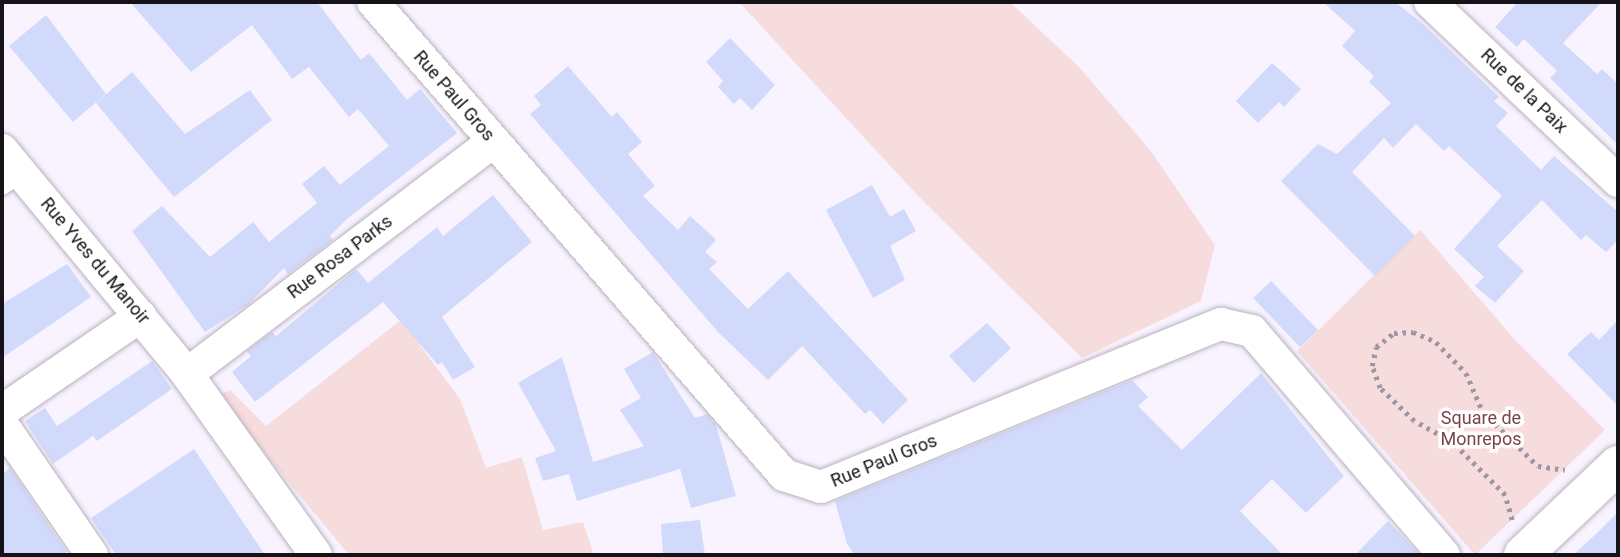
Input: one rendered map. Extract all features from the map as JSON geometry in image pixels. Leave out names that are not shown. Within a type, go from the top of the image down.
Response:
[{"type":"street","name":"Rue Paul Gros","points":[[373,2],[784,475],[821,487],[1221,324],[1252,331],[1444,555]]},
{"type":"street","name":"Rue de la Paix","points":[[1430,2],[1618,181]]},
{"type":"street","name":"Rue Rosa Parks","points":[[187,374],[494,141]]},
{"type":"street","name":"Rue Yves du Manoir","points":[[2,150],[12,181],[141,316],[187,374],[316,555]]},
{"type":"street","points":[[2,411],[141,316]]},
{"type":"street","points":[[2,424],[92,555]]},
{"type":"street","points":[[1518,542],[1618,465]]},
{"type":"path","points":[[1518,542],[1505,495],[1452,442],[1414,421],[1380,388],[1372,366],[1376,347],[1394,333],[1413,332],[1436,342],[1466,373],[1483,412],[1538,466],[1572,473]]},
{"type":"green space","points":[[739,2],[1010,2],[1080,68],[1150,150],[1215,245],[1201,301],[1082,358],[919,197]]},
{"type":"green space","name":"Square de Monrepos","points":[[1420,230],[1517,342],[1605,430],[1475,555],[1297,351]]},
{"type":"green space","points":[[401,320],[460,399],[486,468],[522,457],[543,530],[583,522],[594,555],[349,555],[217,396],[230,390],[266,426]]},
{"type":"building","points":[[130,2],[317,2],[361,60],[369,53],[407,100],[420,89],[457,133],[347,219],[330,236],[333,240],[288,274],[284,268],[249,304],[205,332],[132,231],[162,206],[210,257],[253,222],[269,242],[317,203],[302,184],[324,166],[340,185],[389,146],[358,109],[349,117],[309,67],[292,79],[252,25],[191,72]]},
{"type":"building","points":[[1323,2],[1395,2],[1422,23],[1499,97],[1494,101],[1508,113],[1496,126],[1541,170],[1554,156],[1618,212],[1618,240],[1606,252],[1586,235],[1581,240],[1542,200],[1497,246],[1524,271],[1495,303],[1475,286],[1484,277],[1454,249],[1502,196],[1449,146],[1444,151],[1416,124],[1393,148],[1384,138],[1352,172],[1415,236],[1375,276],[1281,181],[1318,144],[1337,154],[1391,103],[1369,82],[1374,76],[1342,46],[1355,31]]},
{"type":"building","points":[[1518,2],[1602,2],[1563,43],[1597,74],[1602,69],[1618,84],[1618,145],[1550,78],[1557,71],[1524,39],[1517,47],[1495,27]]},
{"type":"building","points":[[46,15],[106,94],[73,122],[9,46]]},
{"type":"building","points":[[730,38],[775,85],[752,110],[740,98],[734,104],[718,87],[723,81],[706,62]]},
{"type":"building","points":[[1272,63],[1301,89],[1284,107],[1279,102],[1258,123],[1236,101]]},
{"type":"building","points":[[568,66],[612,117],[617,112],[642,142],[628,154],[655,186],[643,196],[678,230],[690,216],[716,240],[705,252],[717,262],[709,269],[748,309],[788,271],[908,400],[883,424],[870,410],[865,414],[802,346],[768,380],[718,332],[530,114],[541,105],[534,96]]},
{"type":"building","points":[[132,72],[185,134],[250,90],[272,120],[174,197],[96,103]]},
{"type":"building","points":[[872,185],[890,217],[904,209],[916,231],[890,246],[905,280],[873,298],[826,210]]},
{"type":"building","points":[[493,195],[532,242],[442,317],[475,367],[453,380],[442,362],[438,365],[383,302],[255,402],[232,372],[251,356],[247,351],[272,332],[276,336],[356,269],[368,283],[437,227],[443,236]]},
{"type":"building","points":[[67,264],[91,297],[2,358],[2,304]]},
{"type":"building","points":[[1271,281],[1318,330],[1300,347],[1253,298]]},
{"type":"building","points":[[1618,320],[1618,406],[1567,354],[1591,332],[1599,340]]},
{"type":"building","points":[[987,323],[1011,348],[974,383],[949,356]]},
{"type":"building","points":[[653,352],[695,418],[707,414],[716,425],[736,496],[691,508],[680,469],[577,501],[569,474],[543,481],[535,458],[556,451],[518,383],[562,357],[593,462],[644,446],[620,410],[641,398],[624,369]]},
{"type":"building","points":[[152,361],[172,389],[97,441],[93,436],[53,464],[25,421],[45,408],[57,426]]},
{"type":"building","points":[[1261,373],[1344,476],[1306,513],[1272,479],[1240,511],[1283,555],[855,555],[847,544],[835,501],[1132,380],[1148,397],[1138,406],[1182,450]]},
{"type":"building","points":[[194,449],[265,555],[116,555],[91,518]]},
{"type":"building","points":[[10,468],[67,552],[62,555],[2,555],[2,474]]},
{"type":"building","points":[[1618,512],[1618,555],[1573,555],[1597,533]]},
{"type":"building","points":[[700,520],[705,555],[663,555],[661,524]]},
{"type":"building","points":[[1388,521],[1420,555],[1355,555]]}]
